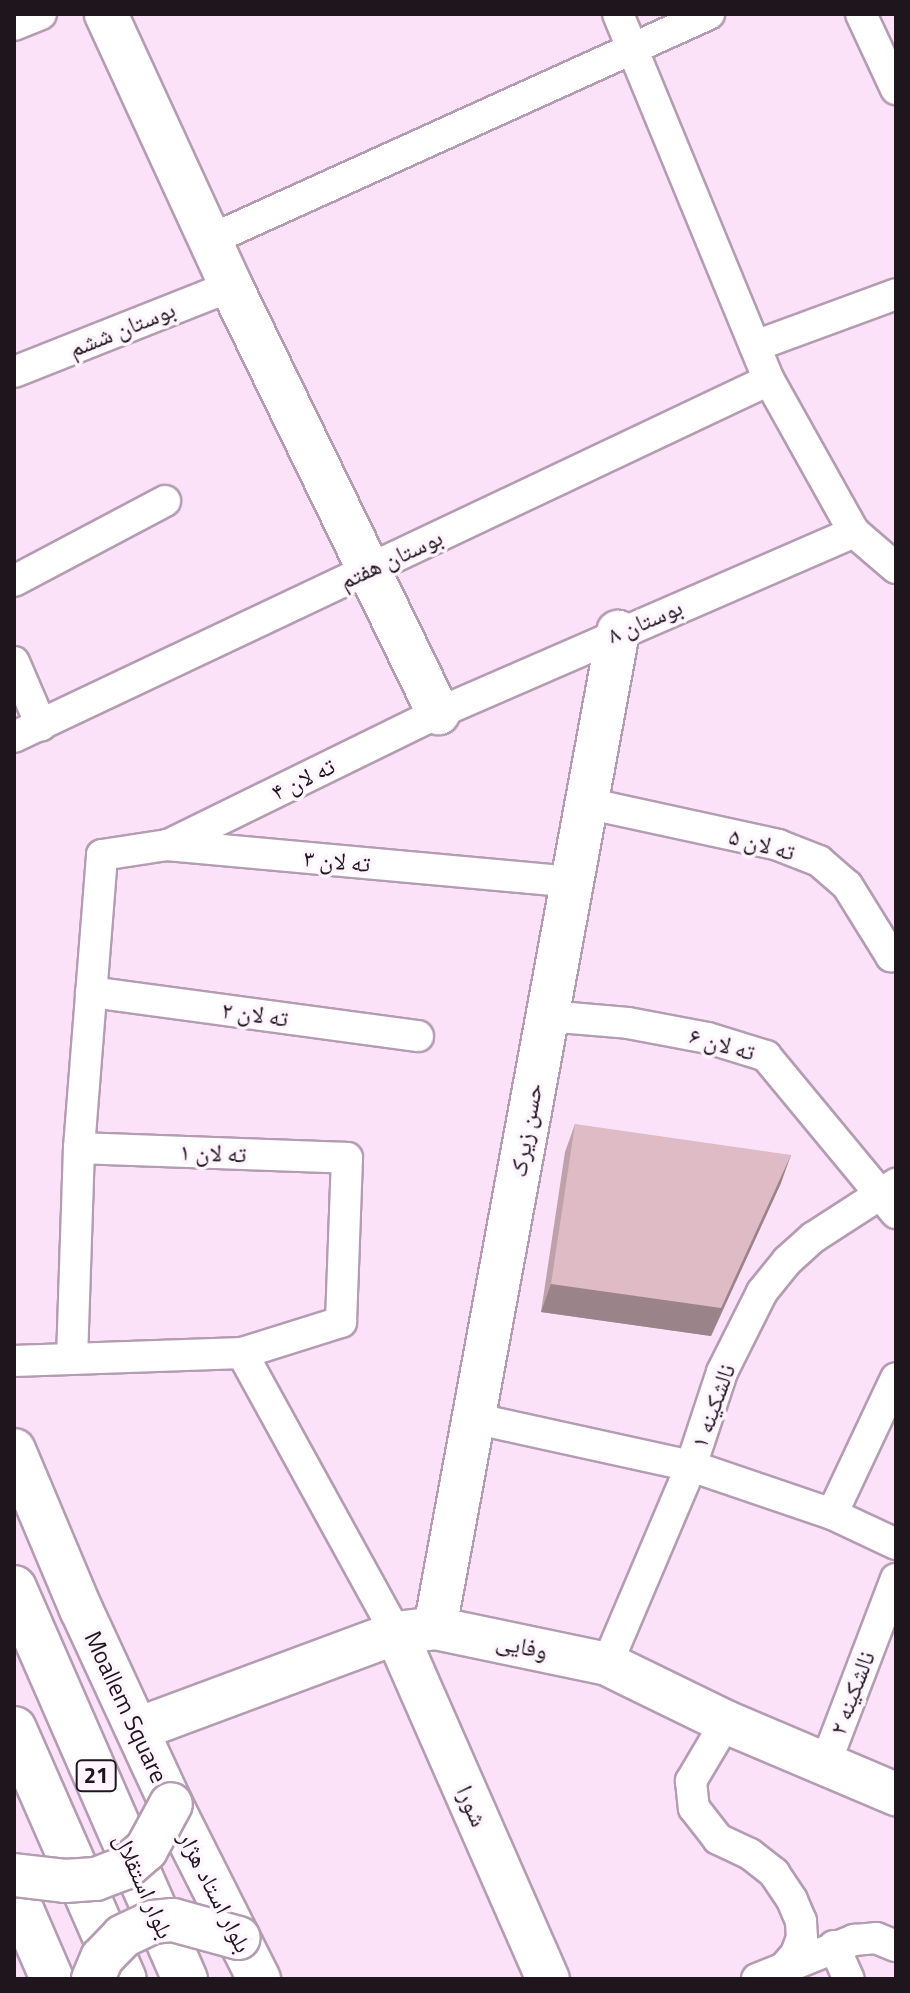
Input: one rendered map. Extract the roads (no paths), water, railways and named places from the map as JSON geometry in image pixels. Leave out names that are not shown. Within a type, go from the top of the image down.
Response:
[{"type":"main road","name":"بلوار استقلال","points":[[40,1593],[181,1971]]},
{"type":"main road","name":"21","points":[[14,1729],[124,1979]]},
{"type":"street","points":[[14,25],[41,14]]},
{"type":"street","points":[[106,14],[231,286],[438,713]]},
{"type":"street","points":[[618,14],[769,380],[854,532],[894,558]]},
{"type":"street","points":[[210,240],[709,14]]},
{"type":"street","points":[[861,14],[896,89]]},
{"type":"street","name":"بوستان ششم","points":[[14,372],[231,286]]},
{"type":"street","points":[[755,346],[896,294]]},
{"type":"street","name":"بوستان هفتم","points":[[27,731],[769,380]]},
{"type":"street","points":[[14,581],[165,501]]},
{"type":"street","name":"بوستان ۸","points":[[438,713],[618,632],[854,532]]},
{"type":"street","name":"حسن زیرک","points":[[415,1630],[473,1418],[618,632]]},
{"type":"street","points":[[14,662],[27,731]]},
{"type":"street","name":"ته لان ۴","points":[[167,845],[438,713]]},
{"type":"street","name":"ته لان ۵","points":[[586,803],[778,845],[819,861],[847,885],[894,954]]},
{"type":"street","name":"ته لان ۳","points":[[91,992],[102,855],[167,845],[572,882]]},
{"type":"street","points":[[72,1359],[79,1148],[91,992]]},
{"type":"street","name":"ته لان ۲","points":[[91,992],[418,1036]]},
{"type":"street","name":"ته لان ۶","points":[[547,1016],[628,1023],[708,1038],[766,1056],[891,1198]]},
{"type":"street","name":"ته لان ۱","points":[[79,1148],[347,1158],[341,1322],[242,1353]]},
{"type":"street","name":"نالشکینه ۱","points":[[607,1664],[691,1466],[722,1372],[762,1292],[787,1261],[814,1237],[891,1198]]},
{"type":"street","points":[[14,1361],[242,1353],[415,1630],[138,1729]]},
{"type":"street","points":[[832,1514],[896,1378]]},
{"type":"street","points":[[473,1418],[691,1466],[832,1514],[896,1544]]},
{"type":"street","name":"Moallem Square","points":[[14,1450],[40,1593],[138,1729],[171,1804]]},
{"type":"street","name":"نالشکینه ۲","points":[[826,1762],[896,1579]]},
{"type":"street","name":"وفایی","points":[[415,1630],[607,1664],[726,1722],[896,1794]]},
{"type":"street","name":"شورا","points":[[415,1630],[548,1979]]},
{"type":"street","points":[[726,1722],[691,1781],[694,1808],[718,1839],[750,1854],[774,1873],[792,1900],[801,1921],[802,1938],[796,1954],[771,1974]]},
{"type":"street","points":[[14,1875],[65,1881],[96,1879],[125,1868],[146,1850],[171,1804]]},
{"type":"street","name":"بلوار استاد هژار","points":[[171,1804],[259,1979]]},
{"type":"street","points":[[14,1891],[44,1977]]},
{"type":"street","points":[[93,1979],[102,1958],[123,1936],[153,1922],[173,1920],[239,1938]]},
{"type":"street","points":[[771,1974],[834,1946],[876,1938],[896,1946]]},
{"type":"street","points":[[834,1946],[849,1979]]}]
